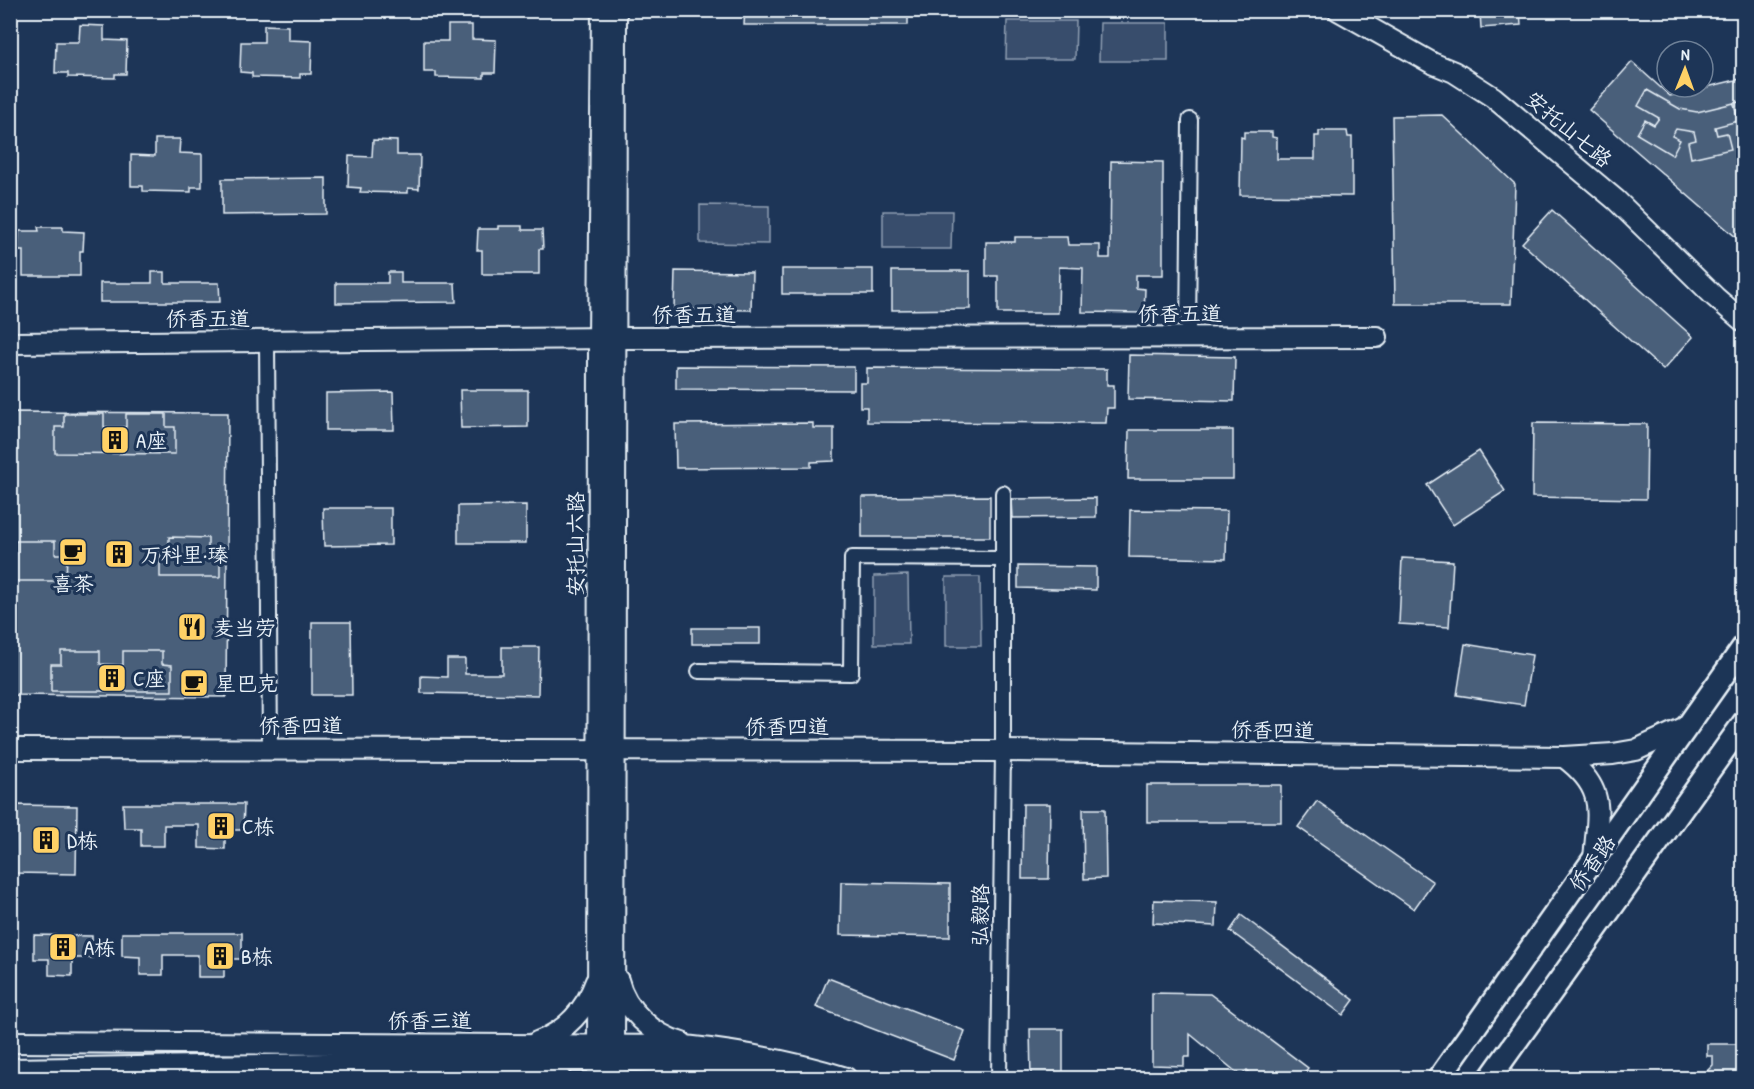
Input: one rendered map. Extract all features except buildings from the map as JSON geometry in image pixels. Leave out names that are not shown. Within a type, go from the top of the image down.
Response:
[{"type":"main road","name":"侨香路","points":[[1439,1078],[1743,646]]},
{"type":"main road","name":"侨香路","points":[[1490,1078],[1743,722]]},
{"type":"street","name":"安托山六路","points":[[602,10],[607,338],[606,750],[598,970],[606,1061]]},
{"type":"street","name":"安托山六路","points":[[607,338],[616,10]]},
{"type":"street","name":"安托山七路","points":[[1338,10],[1432,63],[1454,72],[1493,97],[1616,200],[1743,322]]},
{"type":"street","points":[[1188,337],[1190,120]]},
{"type":"street","name":"侨香五道","points":[[10,343],[607,338],[1377,337]]},
{"type":"street","points":[[267,342],[270,749]]},
{"type":"street","name":"弘毅路","points":[[999,1078],[1003,493]]},
{"type":"street","points":[[699,671],[851,673],[852,558],[1003,559]]},
{"type":"street","name":"侨香四道","points":[[10,749],[1003,751],[1564,757],[1636,750],[1688,726]]},
{"type":"street","name":"安托山六路","points":[[606,750],[614,955],[606,1061]]},
{"type":"street","points":[[1564,757],[1581,770],[1593,787],[1597,800],[1594,859]]},
{"type":"street","points":[[614,955],[623,996],[634,1012],[650,1026],[677,1042],[699,1047]]},
{"type":"street","points":[[525,1044],[546,1039],[573,1019],[592,993],[598,970]]},
{"type":"street","name":"侨香三道","points":[[10,1042],[525,1044],[606,1061],[699,1047],[777,1059],[846,1078]]},
{"type":"street","points":[[510,1061],[533,1065],[560,1078]]},
{"type":"street","name":"侨香三道","points":[[10,1069],[606,1061],[677,1062],[786,1078]]},
{"type":"street","points":[[662,1078],[689,1070],[725,1068]]},
{"type":"shaded area","points":[[1007,21],[1076,21],[1075,59],[1006,59]]},
{"type":"shaded area","points":[[1100,23],[1168,23],[1168,61],[1099,61]]},
{"type":"shaded area","points":[[700,205],[769,206],[769,244],[700,243]]},
{"type":"shaded area","points":[[883,211],[952,211],[951,249],[883,249]]},
{"type":"shaded area","points":[[908,575],[909,644],[874,644],[874,576]]},
{"type":"shaded area","points":[[946,577],[980,577],[981,646],[946,646]]},
{"type":"place","name":"A座","points":[[115,440]]},
{"type":"place","name":"喜茶","points":[[73,552]]},
{"type":"place","name":"万科里·瑧","points":[[119,554]]},
{"type":"place","name":"麦当劳","points":[[192,627]]},
{"type":"place","name":"C座","points":[[112,678]]},
{"type":"place","name":"星巴克","points":[[194,683]]},
{"type":"place","name":"C栋","points":[[221,826]]},
{"type":"place","name":"D栋","points":[[46,840]]},
{"type":"place","name":"A栋","points":[[63,947]]},
{"type":"place","name":"B栋","points":[[220,956]]}]
